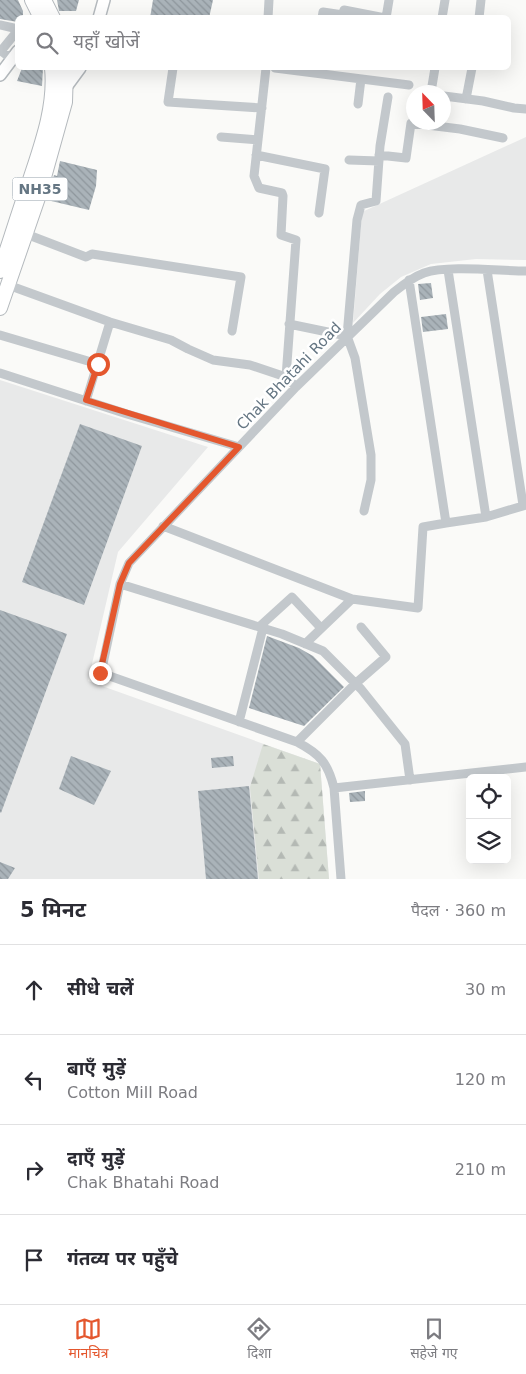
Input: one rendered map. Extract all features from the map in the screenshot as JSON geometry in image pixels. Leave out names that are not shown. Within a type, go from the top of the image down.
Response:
[{"type":"highway","points":[[40,4],[50,15]]},
{"type":"highway","name":"NH35","points":[[0,271],[49,116],[52,94],[52,70]]},
{"type":"highway","name":"NH35","points":[[0,308],[26,234],[66,102],[66,70]]},
{"type":"main road","points":[[100,15],[104,0]]},
{"type":"main road","points":[[0,75],[15,55]]},
{"type":"main road","points":[[66,87],[79,70]]},
{"type":"street","points":[[268,15],[269,0]]},
{"type":"street","points":[[387,15],[390,0]]},
{"type":"street","points":[[442,15],[445,0]]},
{"type":"street","points":[[480,15],[482,0]]},
{"type":"street","points":[[322,15],[323,12],[343,15],[344,10],[370,15]]},
{"type":"street","points":[[0,25],[15,29]]},
{"type":"street","points":[[15,34],[1,51],[15,55]]},
{"type":"street","points":[[173,70],[168,102],[262,108]]},
{"type":"street","points":[[266,70],[254,176],[256,184],[263,190],[282,193],[281,235],[296,240],[286,377]]},
{"type":"street","points":[[291,70],[409,85]]},
{"type":"street","points":[[432,85],[435,70]]},
{"type":"street","points":[[466,99],[472,70]]},
{"type":"street","points":[[358,104],[362,79]]},
{"type":"street","points":[[364,511],[370,480],[371,456],[355,358],[347,336],[357,220],[361,205],[376,201],[379,158],[388,97]]},
{"type":"street","points":[[451,97],[526,109]]},
{"type":"street","points":[[349,160],[406,158],[411,123],[460,129],[503,138]]},
{"type":"street","points":[[221,137],[258,140]]},
{"type":"street","points":[[256,155],[325,169],[319,213]]},
{"type":"street","points":[[26,234],[86,257],[92,254],[241,277],[232,331]]},
{"type":"street","points":[[448,270],[486,517]]},
{"type":"street","name":"Chak Bhatahi Road","points":[[341,879],[334,788],[331,774],[323,760],[311,749],[298,742],[100,673],[120,584],[129,563],[163,526],[347,336],[409,280],[425,273],[448,270],[526,271]]},
{"type":"street","points":[[163,526],[352,599],[418,608],[423,528],[486,517],[525,505],[487,270]]},
{"type":"street","points":[[409,280],[446,524]]},
{"type":"street","points":[[8,285],[110,322],[171,340],[213,360],[250,365],[286,377],[296,387]]},
{"type":"street","points":[[86,400],[110,322]]},
{"type":"street","points":[[289,324],[347,336]]},
{"type":"street","points":[[0,335],[98,364]]},
{"type":"street","points":[[0,373],[239,447]]},
{"type":"street","points":[[120,584],[261,627],[323,651],[355,684],[405,744],[410,780]]},
{"type":"street","points":[[239,722],[261,627],[292,598],[321,628]]},
{"type":"street","points":[[305,644],[352,599]]},
{"type":"street","points":[[298,742],[355,684],[386,657],[361,626]]},
{"type":"street","points":[[334,788],[526,767]]},
{"type":"shaded area","points":[[526,137],[526,260],[476,259],[431,264],[401,277],[380,294],[353,323],[362,212]]},
{"type":"shaded area","points":[[0,380],[208,447],[118,552],[88,681],[320,764],[329,879],[0,879]]},
{"type":"green space","points":[[263,744],[320,764],[329,879],[259,879],[250,787]]},
{"type":"building","points":[[0,0],[18,0],[23,15],[15,15],[15,22],[0,19]]},
{"type":"building","points":[[57,0],[79,0],[76,11],[59,11]]},
{"type":"building","points":[[153,0],[213,0],[210,15],[150,15]]},
{"type":"building","points":[[21,70],[43,70],[42,86],[17,81]]},
{"type":"building","points":[[60,161],[97,170],[96,186],[89,210],[47,200],[54,175],[57,176]]},
{"type":"building","points":[[431,283],[433,298],[420,300],[418,284]]},
{"type":"building","points":[[446,314],[448,329],[423,332],[421,317]]},
{"type":"building","points":[[80,424],[142,446],[84,605],[22,582]]},
{"type":"building","points":[[0,610],[67,634],[1,813],[0,812]]},
{"type":"building","points":[[267,636],[299,648],[313,656],[344,687],[304,726],[249,708]]},
{"type":"building","points":[[71,756],[111,771],[94,805],[59,789]]},
{"type":"building","points":[[233,756],[234,766],[212,768],[211,758]]},
{"type":"building","points":[[249,786],[258,879],[206,879],[198,791]]},
{"type":"building","points":[[365,791],[365,801],[350,802],[349,793]]},
{"type":"building","points":[[0,862],[15,868],[8,879],[0,879]]},
{"type":"route","points":[[98,364],[86,400],[239,447],[129,563],[120,584],[100,673]]}]
